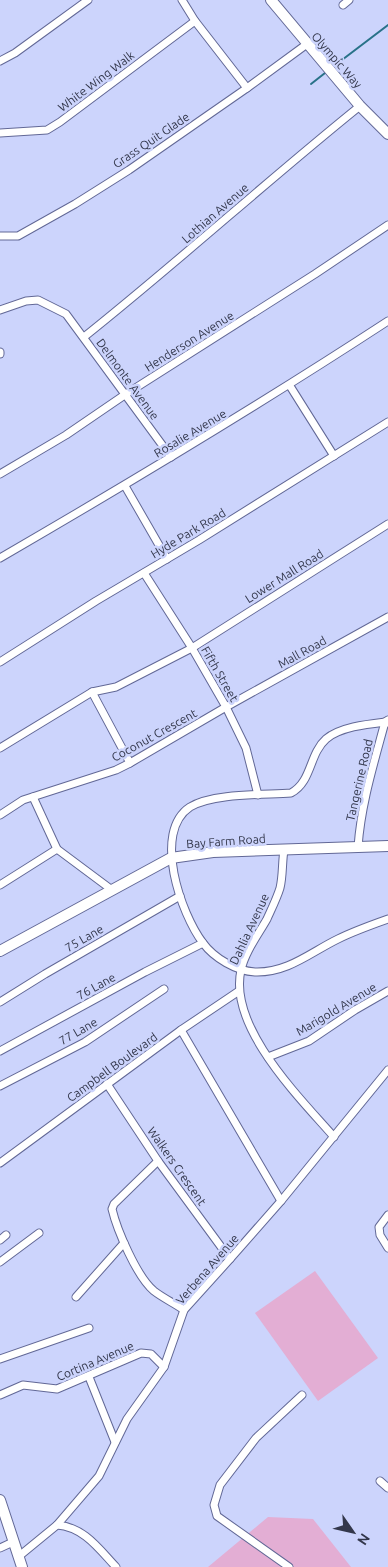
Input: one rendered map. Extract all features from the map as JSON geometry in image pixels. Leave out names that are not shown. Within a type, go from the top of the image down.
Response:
[{"type":"street","points":[[0,61],[15,53],[88,0]]},
{"type":"street","points":[[182,0],[195,21],[247,88]]},
{"type":"street","name":"Olympic Way","points":[[271,0],[360,106],[388,134]]},
{"type":"street","points":[[343,5],[349,0]]},
{"type":"street","name":"White Wing Walk","points":[[0,133],[47,130],[68,117],[195,21]]},
{"type":"street","name":"Grass Quit Glade","points":[[0,236],[18,236],[129,170],[307,44]]},
{"type":"street","name":"Lothian Avenue","points":[[84,337],[147,286],[302,152],[360,106]]},
{"type":"street","name":"Henderson Avenue","points":[[0,474],[66,435],[126,394],[315,274],[388,225]]},
{"type":"street","name":"Delmonte Avenue","points":[[0,310],[26,301],[38,300],[66,314],[171,457]]},
{"type":"street","name":"Rosalie Avenue","points":[[0,558],[125,486],[290,386],[388,321]]},
{"type":"street","points":[[290,386],[334,456]]},
{"type":"street","name":"Hyde Park Road","points":[[0,662],[388,422]]},
{"type":"street","points":[[125,486],[167,559]]},
{"type":"street","name":"Lower Mall Road","points":[[0,748],[92,692],[116,687],[192,648],[388,524]]},
{"type":"street","name":"Fifth Street","points":[[144,573],[192,648],[226,707],[246,748],[258,795]]},
{"type":"street","name":"Mall Road","points":[[226,707],[388,617]]},
{"type":"street","points":[[92,692],[130,763]]},
{"type":"street","name":"Coconut Crescent","points":[[0,815],[23,800],[116,770],[226,707]]},
{"type":"street","points":[[387,721],[356,726],[326,739],[318,750],[304,782],[299,789],[291,793],[210,799],[190,808],[177,821],[172,837],[171,858],[180,896],[191,922],[203,943],[215,955],[241,969],[257,972],[290,966],[337,939],[388,919]]},
{"type":"street","name":"Tangerine Road","points":[[358,847],[360,822],[370,778],[387,721]]},
{"type":"street","points":[[33,797],[57,849],[112,890]]},
{"type":"street","name":"Bay Farm Road","points":[[0,951],[171,858],[213,852],[388,846]]},
{"type":"street","points":[[0,885],[57,849]]},
{"type":"street","name":"Dahlia Avenue","points":[[284,850],[280,888],[268,917],[241,969],[239,992],[248,1022],[268,1057],[278,1072],[334,1137]]},
{"type":"street","name":"75 Lane","points":[[0,1002],[180,896]]},
{"type":"street","name":"76 Lane","points":[[0,1051],[145,972],[203,943]]},
{"type":"street","name":"77 Lane","points":[[0,1086],[85,1042],[164,989]]},
{"type":"street","name":"Marigold Avenue","points":[[268,1057],[310,1041],[355,1010],[388,991]]},
{"type":"street","name":"Campbell Boulevard","points":[[0,1163],[181,1030],[239,992]]},
{"type":"street","points":[[181,1030],[280,1201]]},
{"type":"street","name":"Verbena Avenue","points":[[20,1562],[57,1525],[100,1476],[127,1419],[164,1367],[184,1310],[280,1201],[388,1070]]},
{"type":"street","name":"Walkers Crescent","points":[[107,1084],[158,1161],[230,1259]]},
{"type":"street","points":[[158,1161],[114,1204],[113,1213],[124,1243],[146,1282],[154,1290],[184,1310]]},
{"type":"street","points":[[388,1215],[378,1227],[388,1248]]},
{"type":"street","points":[[0,1262],[39,1233]]},
{"type":"street","points":[[76,1297],[124,1243]]},
{"type":"street","points":[[0,1359],[89,1328]]},
{"type":"street","name":"Cortina Avenue","points":[[0,1395],[22,1385],[58,1389],[144,1352],[151,1354],[164,1367]]},
{"type":"street","points":[[89,1377],[115,1442]]},
{"type":"street","points":[[289,1567],[217,1516],[214,1505],[220,1485],[256,1438],[302,1395]]},
{"type":"street","points":[[380,1481],[388,1488]]},
{"type":"street","points":[[0,1500],[20,1562]]},
{"type":"street","points":[[57,1525],[67,1526],[86,1535],[116,1567]]},
{"type":"street","points":[[0,1548],[14,1542]]},
{"type":"shaded area","points":[[315,1271],[378,1358],[318,1401],[255,1313]]},
{"type":"shaded area","points":[[268,1517],[313,1519],[351,1567],[208,1567]]},
{"type":"waterway","points":[[334,66],[388,25]]},
{"type":"waterway","points":[[311,84],[325,73]]}]
